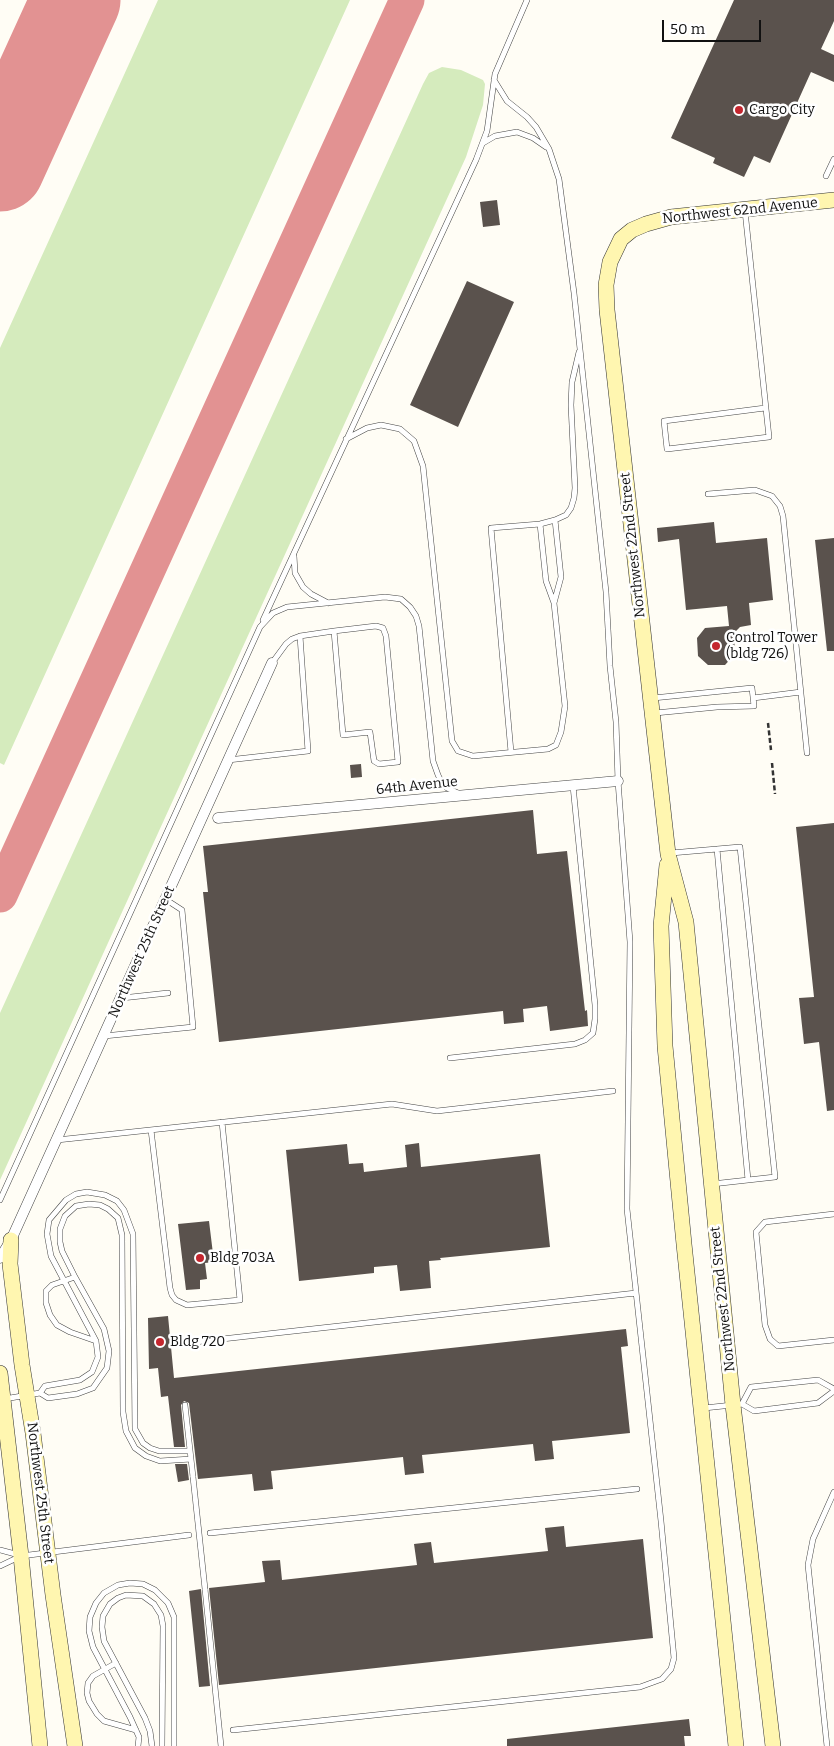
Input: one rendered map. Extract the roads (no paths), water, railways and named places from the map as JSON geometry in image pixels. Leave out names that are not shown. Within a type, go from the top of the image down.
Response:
[{"type":"street","name":"Northwest 62nd Avenue","points":[[621,239],[632,230],[671,217],[834,200]]},
{"type":"street","name":"Northwest 22nd Street","points":[[621,239],[607,273],[606,297],[668,854],[686,922],[711,1184],[738,1404],[773,1746]]},
{"type":"street","name":"Northwest 25th Street","points":[[0,1258],[11,1240],[57,1140],[272,663]]},
{"type":"street","name":"64th Avenue","points":[[218,818],[618,781]]},
{"type":"street","name":"Northwest 22nd Street","points":[[668,854],[661,926],[665,1046],[736,1746]]},
{"type":"street","name":"Northwest 25th Street","points":[[11,1240],[10,1264],[22,1365],[34,1394],[48,1553],[75,1746]]},
{"type":"street","name":"Northwest 25th Street","points":[[0,1373],[40,1746]]},
{"type":"lane","points":[[0,1200],[295,550],[483,144],[489,120],[494,80],[503,53],[527,0]]},
{"type":"lane","points":[[233,1730],[640,1688],[655,1683],[667,1674],[673,1664],[674,1650],[627,1209],[630,942],[606,592],[580,347],[560,190],[549,150],[536,127],[506,100],[494,80]]},
{"type":"lane","points":[[483,144],[495,136],[517,132],[534,138],[549,150]]},
{"type":"lane","points":[[826,176],[834,159]]},
{"type":"lane","points":[[745,210],[768,437],[667,449],[664,421],[765,408]]},
{"type":"lane","points":[[511,752],[491,528],[540,524],[566,515],[571,508],[574,498],[572,382],[580,347]]},
{"type":"lane","points":[[346,439],[367,428],[380,425],[400,429],[414,441],[423,466],[452,741],[458,751],[473,756],[548,749],[556,745],[561,732],[565,706],[554,603],[546,581],[540,524]]},
{"type":"lane","points":[[708,494],[755,490],[772,496],[780,506],[783,516],[807,752]]},
{"type":"lane","points":[[554,603],[561,577],[555,520]]},
{"type":"lane","points":[[295,550],[294,566],[299,581],[311,594],[328,603]]},
{"type":"lane","points":[[260,627],[266,619],[279,609],[287,607],[390,597],[401,599],[414,612],[419,626],[435,768],[442,783],[464,796]]},
{"type":"lane","points":[[272,663],[286,644],[300,636],[334,631],[376,626],[383,628],[386,636],[398,762],[379,764],[374,761],[370,732],[343,735],[334,631]]},
{"type":"lane","points":[[228,760],[308,751],[300,636]]},
{"type":"lane","points":[[752,688],[754,706],[716,707],[651,706],[752,688]]},
{"type":"lane","points":[[753,698],[801,692]]},
{"type":"lane","points":[[450,1058],[576,1044],[585,1040],[593,1033],[596,1020],[595,1005],[573,785]]},
{"type":"lane","points":[[668,854],[740,847],[775,1177],[711,1184]]},
{"type":"lane","points":[[717,849],[748,1180]]},
{"type":"lane","points":[[104,1036],[193,1027],[182,910],[165,899]]},
{"type":"lane","points":[[121,998],[168,993]]},
{"type":"lane","points":[[57,1140],[392,1104],[437,1111],[613,1091]]},
{"type":"lane","points":[[152,1130],[172,1295],[176,1300],[187,1305],[240,1300],[222,1122]]},
{"type":"lane","points":[[34,1394],[45,1386],[80,1380],[92,1372],[98,1357],[96,1342],[51,1256],[47,1234],[49,1220],[66,1200],[76,1194],[87,1192],[105,1194],[117,1202],[124,1210],[133,1234],[136,1429],[143,1442],[150,1448],[159,1451],[190,1451]]},
{"type":"lane","points":[[3,1399],[34,1394],[48,1398],[77,1394],[93,1388],[107,1368],[109,1352],[104,1329],[75,1278],[62,1251],[60,1242],[60,1229],[65,1216],[76,1206],[100,1205],[118,1218],[122,1235],[124,1425],[131,1442],[140,1452],[160,1461],[191,1459]]},
{"type":"lane","points":[[834,1214],[765,1222],[756,1232],[764,1325],[770,1339],[778,1346],[834,1340]]},
{"type":"lane","points":[[75,1278],[52,1285],[46,1291],[46,1303],[50,1315],[58,1325],[96,1342]]},
{"type":"lane","points":[[177,1344],[636,1293]]},
{"type":"lane","points":[[702,1408],[738,1404],[754,1411],[818,1404],[834,1390],[818,1380],[750,1386],[738,1404]]},
{"type":"lane","points":[[185,1405],[221,1746]]},
{"type":"lane","points":[[210,1533],[637,1489]]},
{"type":"lane","points":[[827,1746],[808,1565],[813,1539],[834,1492]]},
{"type":"lane","points":[[0,1566],[21,1556],[189,1536]]},
{"type":"lane","points":[[0,1550],[21,1556]]},
{"type":"lane","points":[[138,1746],[139,1737],[93,1647],[89,1631],[90,1617],[104,1593],[118,1585],[130,1582],[143,1584],[155,1590],[168,1603],[174,1617],[174,1746]]},
{"type":"lane","points":[[152,1746],[150,1731],[145,1718],[104,1640],[103,1616],[110,1604],[126,1595],[136,1594],[143,1596],[154,1604],[161,1615],[163,1626],[162,1746]]},
{"type":"lane","points":[[116,1663],[92,1676],[88,1683],[87,1693],[89,1701],[104,1721],[136,1730]]},
{"type":"place","name":"Cargo City","points":[[739,110]]},
{"type":"place","name":"Control Tower (bldg 726)","points":[[716,646]]},
{"type":"place","name":"Bldg 703A","points":[[200,1258]]},
{"type":"place","name":"Bldg 720","points":[[160,1342]]}]
